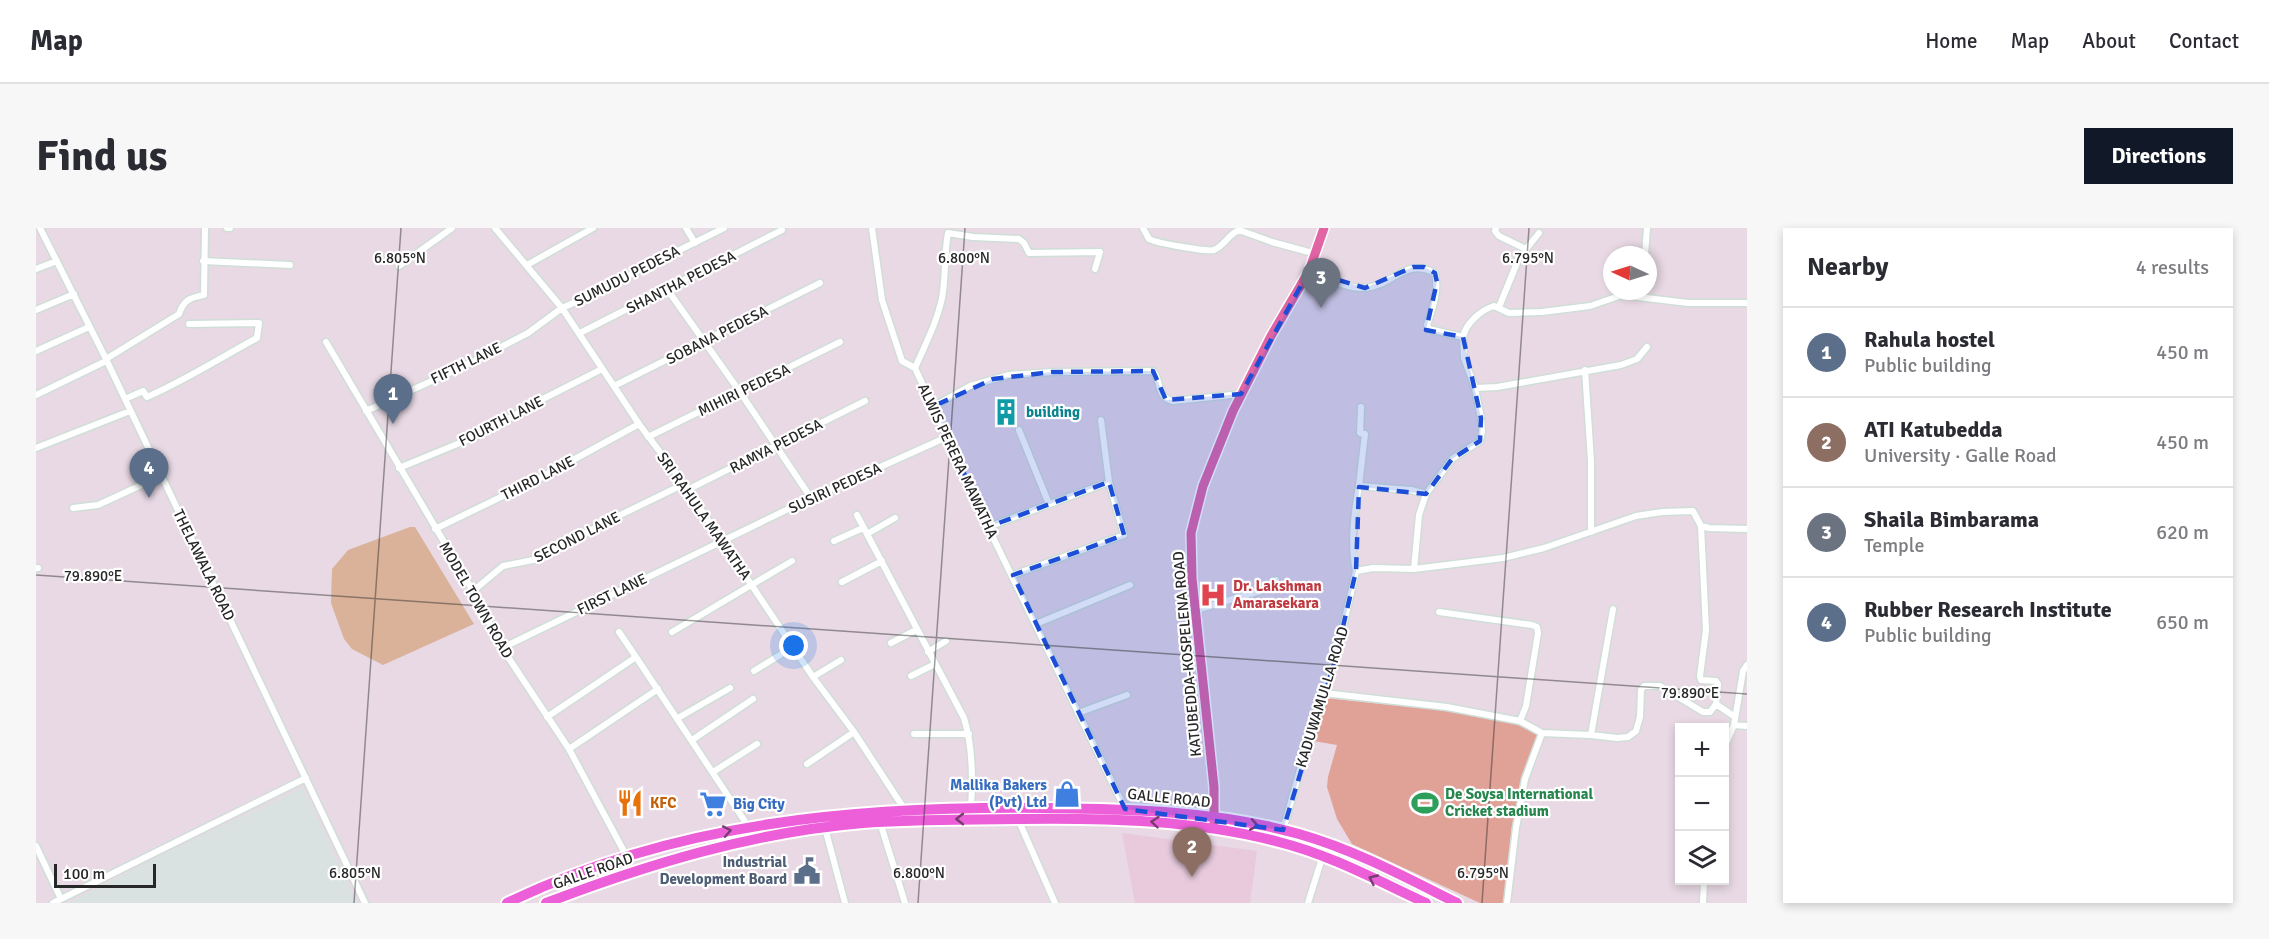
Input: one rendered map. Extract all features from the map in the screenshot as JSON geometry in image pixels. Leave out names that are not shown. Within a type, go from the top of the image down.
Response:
[{"type":"highway","name":"GALLE ROAD","points":[[507,903],[592,867],[710,834],[802,818],[861,812],[1018,808],[1125,809],[1213,823],[1282,830],[1360,855],[1457,903]]},
{"type":"highway","name":"GALLE ROAD","points":[[547,903],[693,854],[754,839],[880,822],[1018,819],[1213,823],[1323,855],[1426,903]]},
{"type":"main road","name":"KATUBEDDA-KOSPELENA ROAD","points":[[1213,823],[1212,758],[1191,548],[1195,517],[1203,486],[1241,394],[1271,336],[1309,271],[1324,228]]},
{"type":"street","name":"THELAWALA ROAD","points":[[40,228],[125,399],[365,903]]},
{"type":"street","points":[[36,394],[106,360],[179,314],[183,303],[188,299],[204,295],[205,228]]},
{"type":"street","points":[[399,266],[452,228]]},
{"type":"street","name":"SRI RAHULA MAWATHA","points":[[495,228],[580,333],[639,424],[723,541],[905,810]]},
{"type":"street","points":[[527,265],[593,228]]},
{"type":"street","points":[[686,228],[695,243]]},
{"type":"street","name":"SUMUDU PEDESA","points":[[562,308],[608,288],[724,228]]},
{"type":"street","points":[[872,228],[882,300],[902,361],[915,368]]},
{"type":"street","points":[[1143,228],[1149,239],[1168,246],[1214,250],[1232,233],[1239,230],[1316,254]]},
{"type":"street","points":[[1496,228],[1495,231],[1499,236],[1526,249]]},
{"type":"street","points":[[1646,246],[1647,228]]},
{"type":"street","name":"SHANTHA PEDESA","points":[[580,333],[782,230]]},
{"type":"street","name":"ALWIS PERERA MAWATHA","points":[[1095,269],[1100,252],[1029,253],[1019,239],[973,237],[948,233],[944,254],[942,297],[937,316],[915,368],[988,527],[1125,809]]},
{"type":"street","points":[[1499,307],[1520,258],[1539,233]]},
{"type":"street","points":[[36,269],[57,261]]},
{"type":"street","points":[[203,261],[290,265]]},
{"type":"street","points":[[1309,271],[1365,288],[1378,285],[1413,267],[1424,267],[1435,273],[1437,282],[1436,295],[1427,325],[1429,329],[1462,337]]},
{"type":"street","name":"SOBANA PEDESA","points":[[614,386],[820,283]]},
{"type":"street","points":[[667,289],[811,498]]},
{"type":"street","points":[[36,310],[74,294]]},
{"type":"street","points":[[1657,297],[1688,303],[1747,303]]},
{"type":"street","points":[[1414,569],[1419,515],[1426,494],[1452,459],[1480,441],[1482,431],[1475,388],[1464,358],[1462,337],[1465,328],[1486,309],[1494,306],[1509,313],[1525,313],[1590,306],[1607,300]]},
{"type":"street","name":"FIFTH LANE","points":[[366,411],[528,333],[562,308]]},
{"type":"street","points":[[125,399],[143,391],[147,397],[198,373],[216,360],[257,338],[259,323],[189,324]]},
{"type":"street","points":[[36,351],[89,327]]},
{"type":"street","name":"MODEL TOWN ROAD","points":[[326,342],[473,591],[502,648],[568,749],[627,857]]},
{"type":"street","name":"MIHIRI PEDESA","points":[[648,437],[840,342]]},
{"type":"street","points":[[1475,388],[1497,387],[1633,361],[1642,355],[1647,346]]},
{"type":"street","name":"FOURTH LANE","points":[[399,468],[484,433],[537,402],[602,369]]},
{"type":"street","points":[[1585,370],[1591,461],[1592,532]]},
{"type":"street","points":[[934,406],[970,387],[993,379],[1023,373],[1153,371],[1158,377],[1162,394],[1167,400],[1241,394]]},
{"type":"street","name":"RAMYA PEDESA","points":[[685,487],[775,446],[865,401]]},
{"type":"street","name":"KADUWAMULLA ROAD","points":[[1282,830],[1336,657],[1356,571],[1354,559],[1355,509],[1365,434],[1360,433],[1361,407]]},
{"type":"street","points":[[36,448],[130,411]]},
{"type":"street","points":[[1013,575],[1124,535],[1109,482],[1101,420]]},
{"type":"street","name":"THIRD LANE","points":[[435,529],[538,480],[639,424]]},
{"type":"street","points":[[1019,430],[1049,504]]},
{"type":"street","name":"SUSIRI PEDESA","points":[[723,541],[811,498],[947,437]]},
{"type":"street","points":[[73,508],[98,505],[161,476]]},
{"type":"street","points":[[988,527],[1109,482]]},
{"type":"street","points":[[1359,486],[1411,490],[1426,494]]},
{"type":"street","name":"SECOND LANE","points":[[473,591],[503,566],[538,559],[610,520],[685,487]]},
{"type":"street","points":[[1324,693],[1448,707],[1520,721],[1542,733],[1617,738],[1628,737],[1636,731],[1640,717],[1641,690],[1644,686],[1659,686],[1707,713],[1716,704],[1718,684],[1716,681],[1701,680],[1700,676],[1706,630],[1701,526],[1693,511],[1671,511],[1636,516],[1544,548],[1503,558],[1414,569],[1373,568],[1356,571]]},
{"type":"street","points":[[857,515],[964,718],[969,734],[973,781],[971,808]]},
{"type":"street","points":[[834,541],[895,518]]},
{"type":"street","points":[[1701,526],[1747,529]]},
{"type":"street","name":"FIRST LANE","points":[[502,648],[723,541]]},
{"type":"street","points":[[672,632],[792,561]]},
{"type":"street","points":[[842,582],[882,561]]},
{"type":"street","points":[[1196,610],[1260,591],[1276,580]]},
{"type":"street","points":[[1036,624],[1130,585]]},
{"type":"street","points":[[1591,735],[1613,609]]},
{"type":"street","points":[[1439,612],[1537,627],[1538,633],[1526,706],[1520,721]]},
{"type":"street","points":[[891,643],[916,630]]},
{"type":"street","points":[[619,632],[678,718],[749,827],[754,839]]},
{"type":"street","points":[[928,652],[946,641]]},
{"type":"street","points":[[754,671],[793,647]]},
{"type":"street","points":[[547,717],[636,657]]},
{"type":"street","points":[[813,677],[841,660]]},
{"type":"street","points":[[911,676],[935,664]]},
{"type":"street","points":[[1729,738],[1734,725],[1743,671],[1747,665]]},
{"type":"street","points":[[678,718],[730,688]]},
{"type":"street","points":[[568,749],[658,689]]},
{"type":"street","points":[[1078,713],[1127,695]]},
{"type":"street","points":[[692,740],[753,699]]},
{"type":"street","points":[[1716,704],[1735,717]]},
{"type":"street","points":[[1734,725],[1747,726]]},
{"type":"street","points":[[807,764],[854,732]]},
{"type":"street","points":[[1508,903],[1516,828],[1525,779],[1542,733]]},
{"type":"street","points":[[914,734],[969,734]]},
{"type":"street","points":[[713,772],[757,744]]},
{"type":"street","points":[[53,903],[306,778]]},
{"type":"street","points":[[1018,808],[1018,819],[1055,903]]},
{"type":"street","points":[[880,822],[905,903]]},
{"type":"street","points":[[825,828],[845,903]]},
{"type":"street","points":[[36,846],[61,899]]},
{"type":"street","points":[[1308,903],[1323,855]]},
{"type":"street","points":[[1703,903],[1704,885]]},
{"type":"street","points":[[543,888],[547,903]]},
{"type":"highlighted area","points":[[1413,267],[1424,267],[1435,273],[1437,282],[1426,330],[1463,337],[1481,418],[1480,441],[1452,459],[1426,494],[1359,487],[1356,571],[1336,657],[1283,830],[1125,809],[1013,575],[1124,535],[1109,482],[988,527],[934,406],[993,379],[1052,372],[1153,371],[1166,400],[1241,394],[1309,271],[1365,288]]},
{"type":"shaded area","points":[[415,527],[474,624],[383,665],[352,649],[344,639],[331,603],[332,569],[348,550]]},
{"type":"shaded area","name":"Dr. Lakshman Amarasekara","points":[[1220,579],[1225,600],[1204,602],[1202,589]]},
{"type":"shaded area","name":"De Soysa International Cricket stadium","points":[[1325,698],[1440,710],[1515,722],[1539,733],[1523,778],[1512,825],[1504,903],[1480,903],[1352,844],[1337,819],[1327,787],[1337,745],[1313,741]]},
{"type":"shaded area","points":[[303,787],[357,903],[68,903],[162,855]]},
{"type":"shaded area","points":[[1122,833],[1257,851],[1250,903],[1135,903]]},
{"type":"place","name":"Shaila Bimbarama","points":[[1321,308]]},
{"type":"place","name":"building","points":[[1006,412]]},
{"type":"place","name":"Rahula hostel","points":[[393,424]]},
{"type":"place","name":"Rubber Research Institute","points":[[149,498]]},
{"type":"place","name":"Dr. Lakshman Amarasekara","points":[[1213,595]]},
{"type":"place","name":"Mallika Bakers (Pvt) Ltd","points":[[1067,794]]},
{"type":"place","name":"KFC","points":[[630,803]]},
{"type":"place","name":"De Soysa International Cricket stadium","points":[[1425,803]]},
{"type":"place","name":"Big City","points":[[713,804]]},
{"type":"place","name":"Industrial Development Board","points":[[807,871]]},
{"type":"place","name":"ATI Katubedda","points":[[1192,877]]}]
